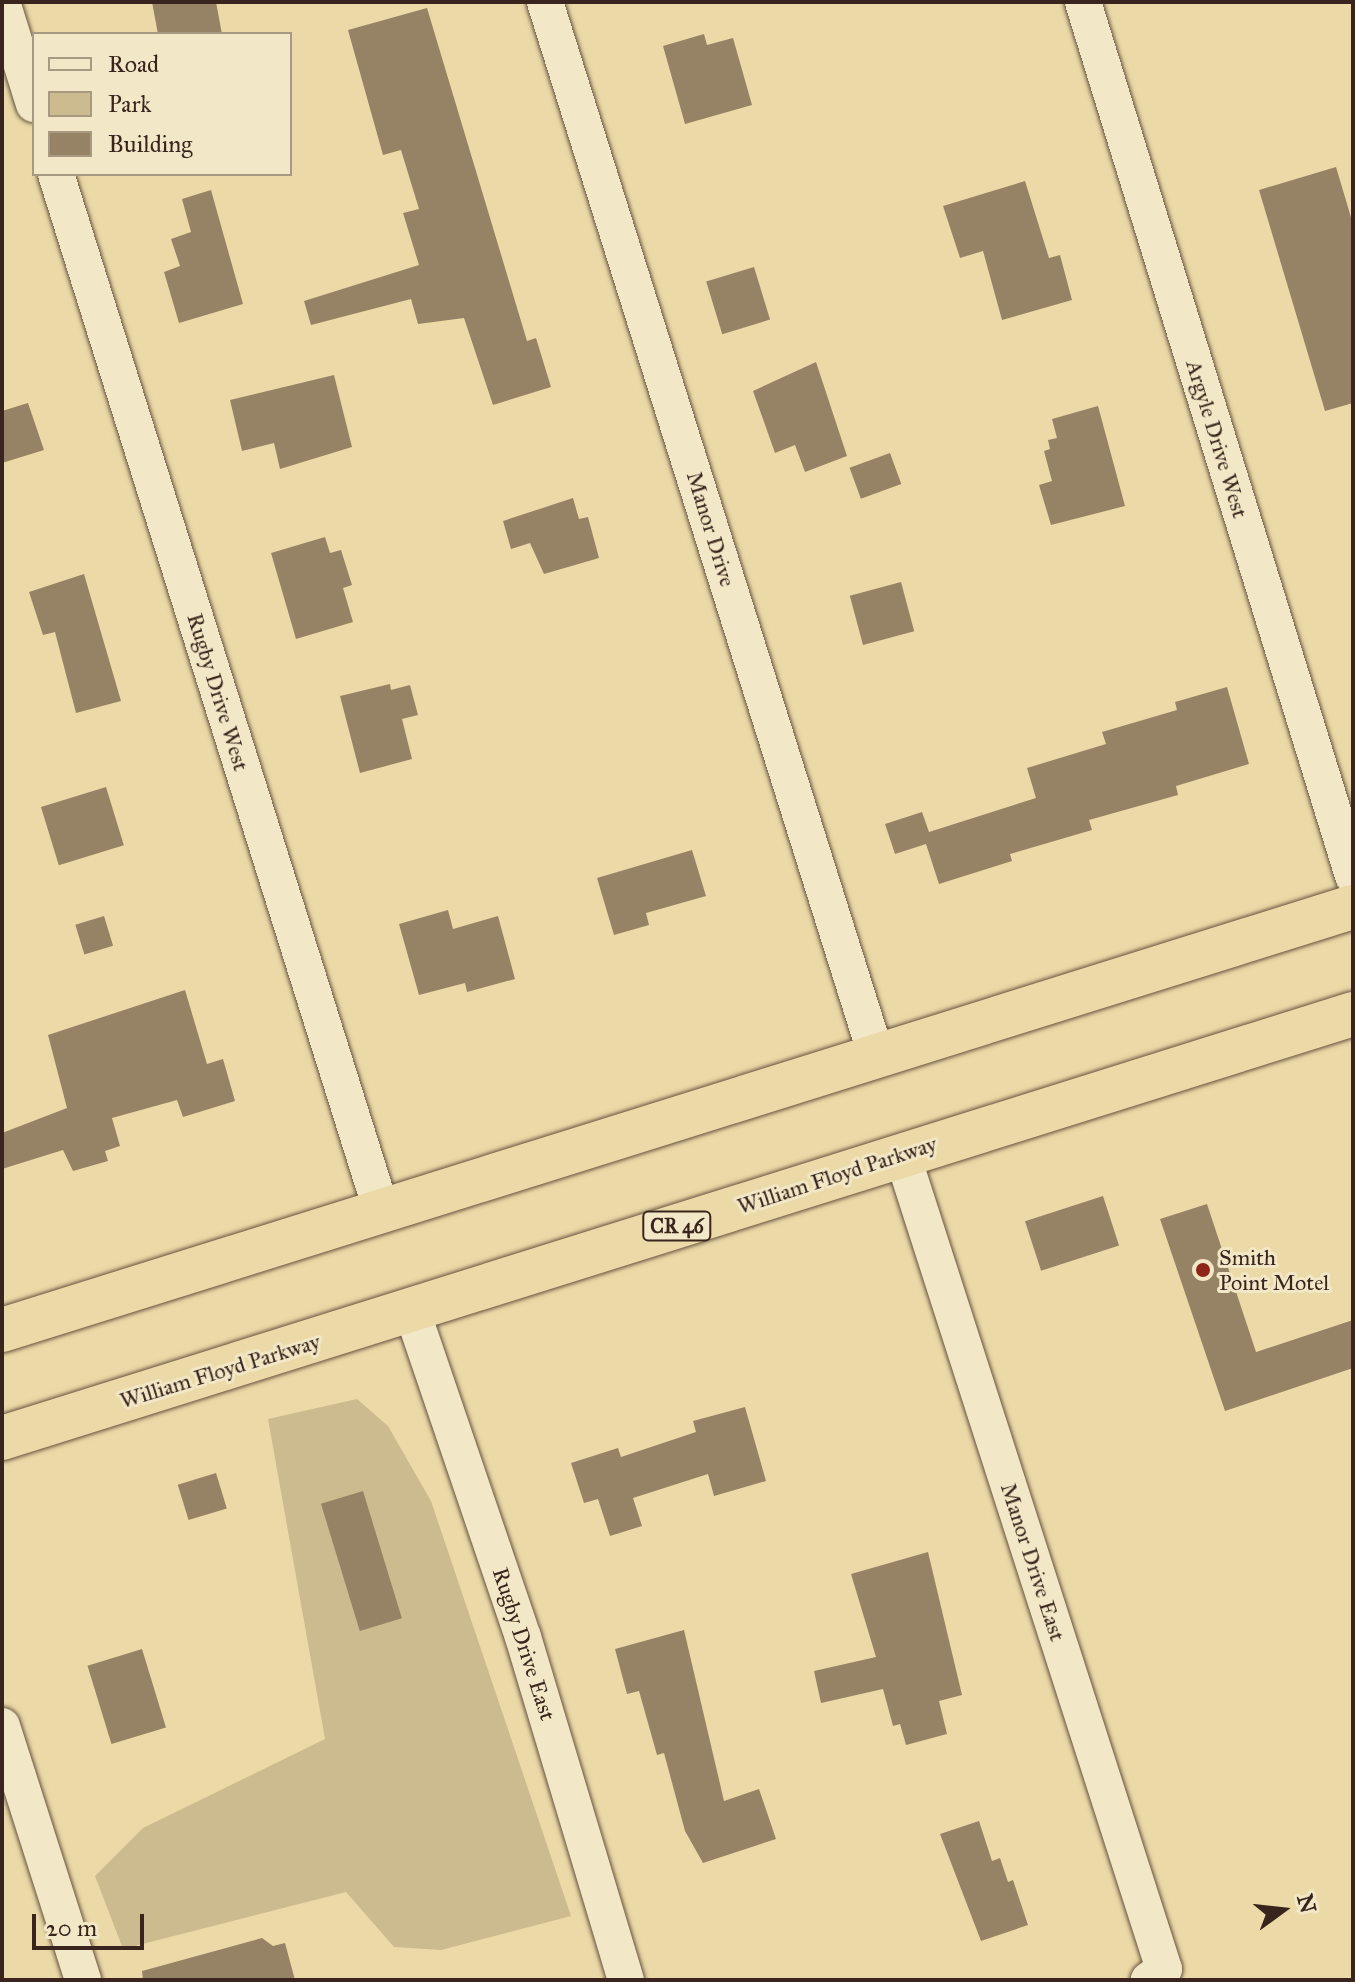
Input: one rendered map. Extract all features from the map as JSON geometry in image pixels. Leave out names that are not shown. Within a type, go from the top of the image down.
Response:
[{"type":"highway","points":[[2,1330],[1353,907]]},
{"type":"highway","name":"William Floyd Parkway","points":[[2,1438],[1353,1014]]},
{"type":"street","points":[[2,2],[32,98]]},
{"type":"street","name":"Manor Drive","points":[[545,2],[876,1055]]},
{"type":"street","name":"Argyle Drive West","points":[[1083,2],[1353,876]]},
{"type":"street","name":"Rugby Drive West","points":[[57,176],[381,1209]]},
{"type":"street","name":"Manor Drive East","points":[[902,1154],[1156,1975]]},
{"type":"street","name":"Rugby Drive East","points":[[412,1311],[523,1637],[626,1980]]},
{"type":"street","points":[[2,1726],[83,1980]]},
{"type":"green space","points":[[357,1399],[388,1426],[431,1501],[571,1916],[441,1950],[394,1947],[346,1892],[123,1949],[95,1876],[143,1828],[325,1739],[268,1419]]},
{"type":"building","points":[[152,2],[216,2],[222,32],[158,32]]},
{"type":"building","points":[[427,8],[527,341],[536,338],[551,387],[493,405],[464,318],[418,324],[411,299],[311,325],[304,301],[419,265],[403,213],[419,209],[401,150],[383,155],[348,30]]},
{"type":"building","points":[[704,34],[707,45],[733,38],[752,105],[685,124],[663,46]]},
{"type":"building","points":[[1336,167],[1353,224],[1353,403],[1325,411],[1259,190]]},
{"type":"building","points":[[1025,181],[1049,258],[1060,255],[1072,300],[1002,320],[983,251],[960,258],[943,206]]},
{"type":"building","points":[[211,190],[243,304],[179,323],[164,272],[180,266],[171,239],[191,232],[182,199]]},
{"type":"building","points":[[754,267],[770,320],[722,334],[706,282]]},
{"type":"building","points":[[816,362],[847,456],[805,472],[795,445],[775,453],[753,391]]},
{"type":"building","points":[[334,375],[352,447],[280,469],[274,443],[242,451],[230,400]]},
{"type":"building","points":[[28,403],[44,450],[2,463],[2,411]]},
{"type":"building","points":[[1098,406],[1125,506],[1051,525],[1039,485],[1052,481],[1044,451],[1050,449],[1048,440],[1057,438],[1052,419]]},
{"type":"building","points":[[890,453],[901,484],[861,499],[850,468]]},
{"type":"building","points":[[573,498],[579,519],[588,517],[599,558],[544,574],[530,543],[511,549],[503,521]]},
{"type":"building","points":[[325,537],[330,553],[341,550],[352,585],[343,588],[353,622],[296,639],[271,553]]},
{"type":"building","points":[[84,574],[121,701],[76,713],[55,632],[43,635],[29,592]]},
{"type":"building","points":[[901,582],[914,631],[863,645],[850,596]]},
{"type":"building","points":[[390,684],[391,690],[410,685],[418,715],[402,719],[412,759],[360,773],[340,696]]},
{"type":"building","points":[[1227,687],[1249,764],[1176,786],[1178,795],[1089,820],[1092,830],[1010,854],[1012,861],[939,884],[926,844],[895,854],[885,824],[922,812],[929,832],[1036,798],[1027,768],[1106,744],[1102,732],[1177,710],[1175,702]]},
{"type":"building","points":[[106,787],[124,845],[59,865],[41,807]]},
{"type":"building","points":[[692,850],[706,896],[646,913],[649,925],[614,935],[597,878]]},
{"type":"building","points":[[448,910],[453,929],[498,916],[515,979],[467,992],[465,983],[419,995],[399,924]]},
{"type":"building","points":[[104,916],[113,946],[84,954],[75,925]]},
{"type":"building","points":[[185,990],[207,1064],[223,1059],[235,1101],[183,1117],[177,1100],[112,1118],[120,1146],[105,1151],[108,1161],[73,1171],[63,1150],[2,1169],[2,1133],[67,1108],[48,1035]]},
{"type":"building","points":[[1103,1196],[1119,1245],[1041,1271],[1025,1221]]},
{"type":"building","name":"Smith Point Motel","points":[[1207,1204],[1256,1352],[1353,1320],[1353,1368],[1225,1411],[1160,1219]]},
{"type":"building","points":[[745,1407],[766,1481],[714,1496],[708,1474],[633,1498],[642,1526],[610,1536],[598,1499],[584,1503],[571,1463],[618,1448],[621,1457],[696,1432],[693,1421]]},
{"type":"building","points":[[216,1473],[227,1508],[189,1520],[178,1485]]},
{"type":"building","points":[[363,1491],[402,1618],[360,1631],[321,1504]]},
{"type":"building","points":[[928,1552],[962,1695],[939,1701],[947,1734],[906,1745],[900,1724],[893,1726],[883,1689],[821,1703],[814,1671],[876,1657],[851,1574]]},
{"type":"building","points":[[684,1630],[724,1801],[759,1789],[776,1839],[703,1863],[685,1831],[664,1753],[657,1755],[639,1691],[627,1694],[615,1649]]},
{"type":"building","points":[[142,1649],[166,1727],[111,1744],[87,1666]]},
{"type":"building","points":[[979,1821],[992,1861],[1000,1858],[1008,1882],[1013,1880],[1028,1925],[981,1941],[940,1834]]},
{"type":"building","points":[[262,1938],[273,1946],[285,1943],[295,1980],[143,1980],[142,1971]]},
{"type":"place","name":"Smith Point Motel","points":[[1203,1270]]}]
